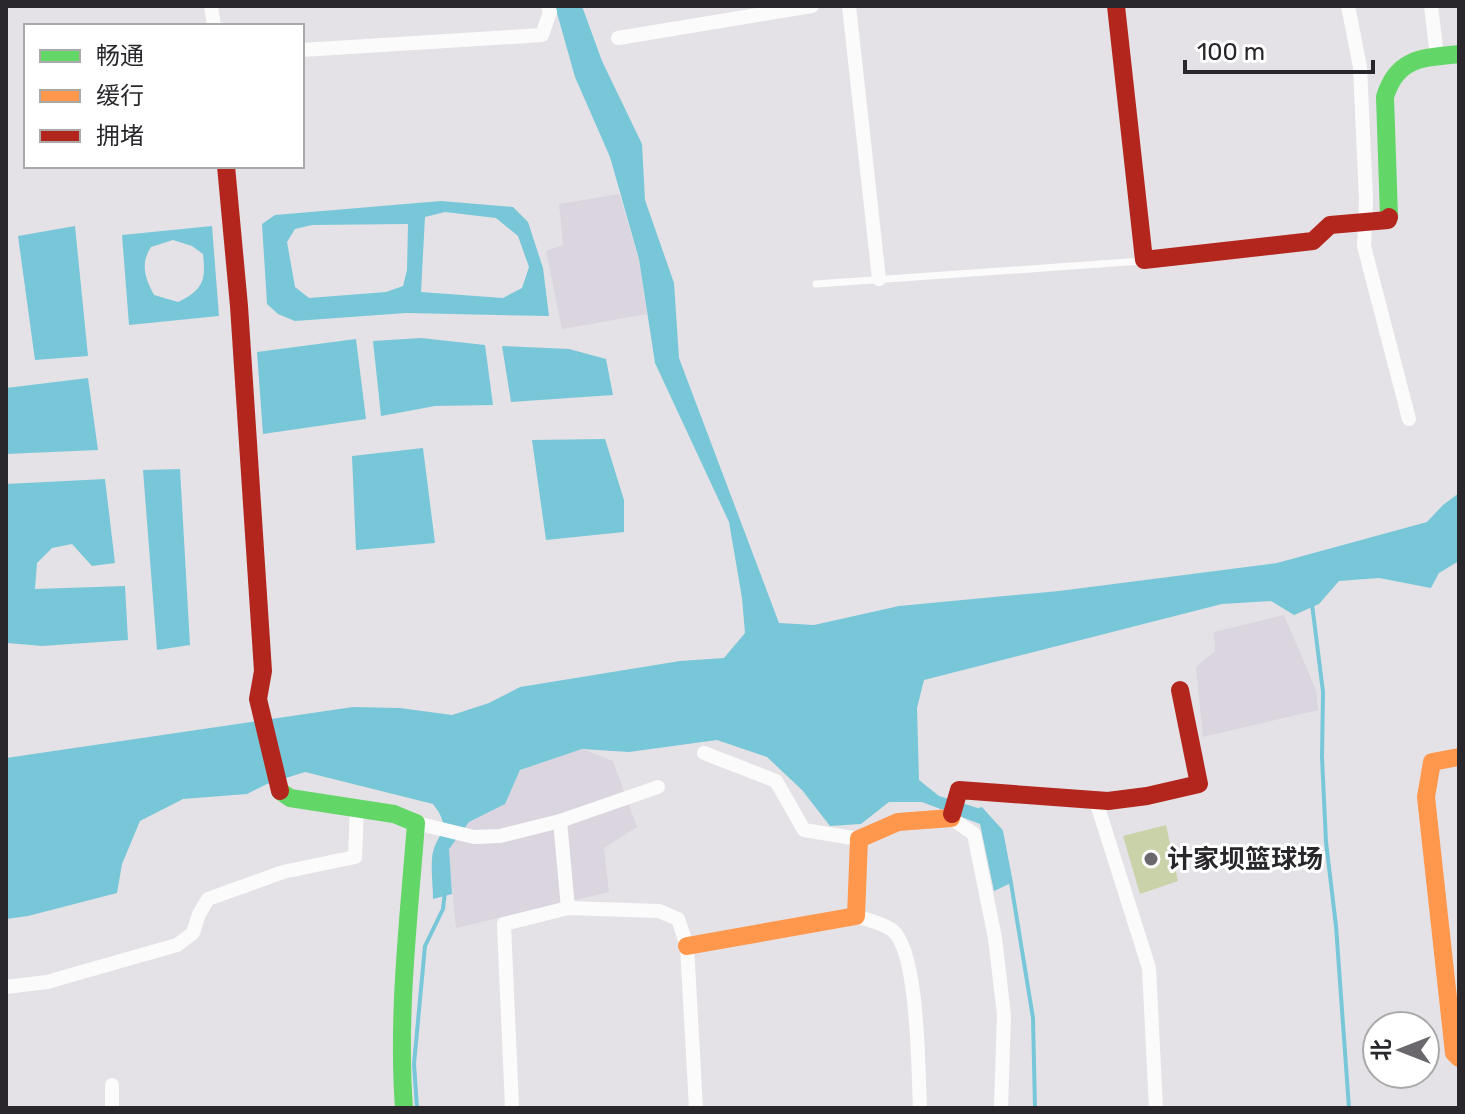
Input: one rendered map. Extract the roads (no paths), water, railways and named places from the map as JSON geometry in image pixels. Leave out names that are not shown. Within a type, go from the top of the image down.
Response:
[{"type":"street","points":[[304,50],[542,35],[550,12],[548,6]]},
{"type":"street","points":[[618,38],[812,6]]},
{"type":"street","points":[[849,6],[879,279]]},
{"type":"street","points":[[1116,6],[1144,260],[1313,241],[1330,225],[1388,220],[1391,214],[1385,97],[1388,80],[1399,68],[1412,61],[1459,54]]},
{"type":"street","points":[[1348,6],[1360,67],[1366,199],[1364,246],[1409,419]]},
{"type":"street","points":[[1431,6],[1437,56]]},
{"type":"street","points":[[226,168],[239,306],[263,671],[258,699],[280,792],[290,798],[394,814],[416,823],[474,837],[500,836],[560,821],[658,787]]},
{"type":"street","points":[[951,818],[959,790],[990,789],[1096,801],[1138,799],[1199,784],[1180,690]]},
{"type":"street","points":[[704,753],[776,781],[804,830],[859,839],[898,822],[951,818],[974,834],[995,938],[1004,1015],[1001,1108]]},
{"type":"street","points":[[1459,757],[1432,762],[1426,797],[1454,1053],[1459,1058]]},
{"type":"street","points":[[1096,801],[1149,968],[1156,1108]]},
{"type":"street","points":[[6,987],[47,982],[177,945],[193,933],[208,899],[283,872],[355,857],[357,808]]},
{"type":"street","points":[[560,821],[568,908]]},
{"type":"street","points":[[404,1108],[401,1069],[405,973],[416,823]]},
{"type":"street","points":[[856,916],[859,839]]},
{"type":"street","points":[[512,1108],[504,924],[568,908],[659,911],[678,919],[687,946],[696,1108]]},
{"type":"street","points":[[687,946],[856,916],[891,929],[903,944],[911,978],[920,1108]]},
{"type":"street","points":[[112,1085],[112,1108]]},
{"type":"lane","points":[[816,284],[1144,260]]},
{"type":"water","points":[[555,6],[582,6],[602,61],[642,144],[645,200],[674,283],[679,358],[779,623],[814,625],[899,606],[1059,591],[1277,563],[1427,522],[1459,493],[1459,561],[1439,573],[1431,588],[1379,578],[1339,581],[1319,604],[1294,615],[1271,601],[1222,604],[924,680],[917,708],[919,780],[939,796],[981,809],[1001,831],[1011,883],[994,891],[980,824],[922,802],[889,802],[861,824],[830,826],[802,790],[767,757],[717,740],[629,752],[582,749],[520,770],[505,804],[469,822],[449,849],[452,894],[433,899],[432,859],[443,827],[433,804],[305,772],[247,794],[183,799],[140,821],[122,864],[117,893],[6,919],[6,758],[353,707],[400,708],[452,715],[489,703],[520,687],[680,661],[724,658],[745,633],[729,522],[655,363],[639,259],[610,157],[575,77]]},
{"type":"water","points":[[441,201],[513,207],[528,222],[543,268],[549,316],[406,313],[295,321],[278,314],[267,304],[262,224],[275,215]],"holes":[[[445,212],[496,218],[518,236],[529,267],[522,288],[503,298],[421,292],[425,217]],[[408,224],[407,270],[403,286],[386,292],[309,298],[295,287],[287,242],[295,229],[312,225]]]},
{"type":"water","points":[[75,226],[88,356],[35,360],[18,236]]},
{"type":"water","points":[[212,226],[219,316],[129,325],[122,235]],"holes":[[[173,240],[192,246],[203,254],[204,271],[198,289],[178,302],[154,295],[145,271],[151,247]]]},
{"type":"water","points":[[421,338],[485,345],[493,405],[435,406],[381,416],[373,341]]},
{"type":"water","points":[[356,339],[366,419],[263,434],[257,352]]},
{"type":"water","points":[[502,346],[569,349],[606,359],[613,395],[511,402]]},
{"type":"water","points":[[88,378],[98,450],[6,454],[6,388]]},
{"type":"water","points":[[605,439],[624,500],[624,532],[546,540],[532,440]]},
{"type":"water","points":[[423,448],[435,543],[356,550],[352,456]]},
{"type":"water","points":[[180,469],[190,645],[157,650],[143,470]]},
{"type":"water","points":[[105,479],[115,563],[92,566],[72,544],[52,548],[37,563],[35,589],[125,586],[128,640],[42,646],[7,643],[6,484]]},
{"type":"waterway","points":[[1312,604],[1323,692],[1326,842],[1336,926],[1349,1108]]},
{"type":"waterway","points":[[981,809],[1001,831],[1011,883],[1033,1018],[1035,1108]]},
{"type":"waterway","points":[[417,1108],[414,1064],[425,946],[443,909],[445,891]]},
{"type":"place","name":"计家坝篮球场","points":[[1151,859]]}]
